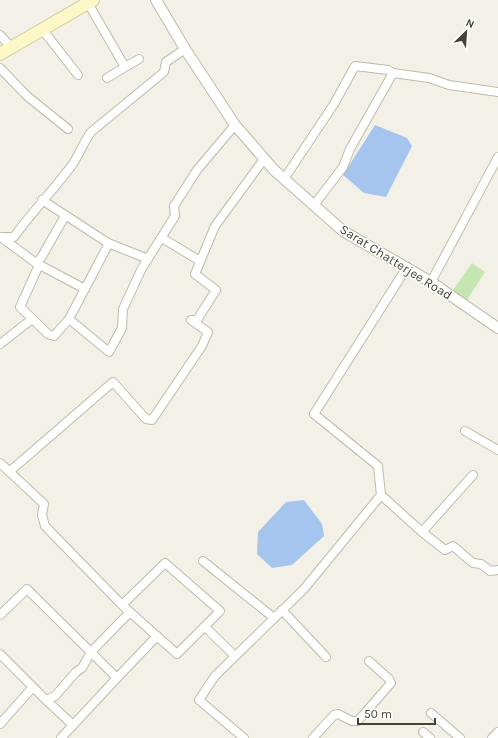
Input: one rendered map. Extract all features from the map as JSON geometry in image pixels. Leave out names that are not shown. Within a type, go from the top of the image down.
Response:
[{"type":"main road","points":[[0,54],[90,2]]},
{"type":"street","name":"Sarat Chatterjee Road","points":[[156,0],[185,49],[235,125],[264,159],[284,179],[343,232],[432,282],[498,328]]},
{"type":"street","points":[[90,2],[125,67]]},
{"type":"street","points":[[42,29],[78,74]]},
{"type":"street","points":[[0,35],[11,47]]},
{"type":"street","points":[[1,239],[14,237],[42,200],[80,155],[83,142],[91,132],[164,72],[166,62],[185,49]]},
{"type":"street","points":[[108,78],[139,59]]},
{"type":"street","points":[[284,179],[334,104],[355,66],[388,70],[393,73],[429,78],[449,85],[498,92]]},
{"type":"street","points":[[0,68],[27,96],[68,129]]},
{"type":"street","points":[[314,205],[343,167],[350,149],[393,73]]},
{"type":"street","points":[[69,319],[109,352],[122,328],[124,309],[142,268],[175,216],[174,206],[197,170],[235,125]]},
{"type":"street","points":[[432,282],[498,157]]},
{"type":"street","points":[[10,472],[113,382],[146,420],[152,420],[198,353],[208,332],[191,320],[197,320],[216,290],[195,274],[215,226],[264,159]]},
{"type":"street","points":[[42,200],[108,243],[148,260]]},
{"type":"street","points":[[65,216],[38,264],[20,307],[48,334],[54,336],[69,319],[108,243]]},
{"type":"street","points":[[162,238],[200,261]]},
{"type":"street","points":[[1,239],[38,264],[85,289]]},
{"type":"street","points":[[407,267],[314,414],[378,466],[381,495],[422,532],[446,550],[453,546],[473,563],[481,564],[490,571],[498,570]]},
{"type":"street","points":[[1,341],[32,318]]},
{"type":"street","points":[[464,431],[498,450]]},
{"type":"street","points":[[0,463],[44,504],[42,515],[45,526],[122,605],[177,654],[220,611],[165,563],[122,605]]},
{"type":"street","points":[[422,532],[473,475]]},
{"type":"street","points":[[244,738],[199,700],[215,676],[304,589],[381,495]]},
{"type":"street","points":[[203,561],[274,618]]},
{"type":"street","points":[[0,615],[27,589],[117,678]]},
{"type":"street","points":[[282,610],[326,657]]},
{"type":"street","points":[[46,700],[55,696],[76,672],[82,668],[91,652],[130,612]]},
{"type":"street","points":[[205,627],[234,656]]},
{"type":"street","points":[[61,738],[157,636]]},
{"type":"street","points":[[0,654],[32,688],[72,725]]},
{"type":"street","points":[[313,738],[334,715],[338,714],[352,721],[358,721],[391,683],[389,679],[369,660]]},
{"type":"street","points":[[0,724],[32,688]]},
{"type":"street","points":[[431,713],[460,738]]},
{"type":"street","points":[[492,738],[498,732]]},
{"type":"green space","points":[[472,263],[485,272],[467,300],[453,290]]},
{"type":"water","points":[[375,125],[407,138],[412,146],[386,197],[364,193],[343,175]]},
{"type":"water","points":[[304,500],[322,524],[324,536],[292,565],[272,568],[257,554],[258,532],[286,502]]}]
